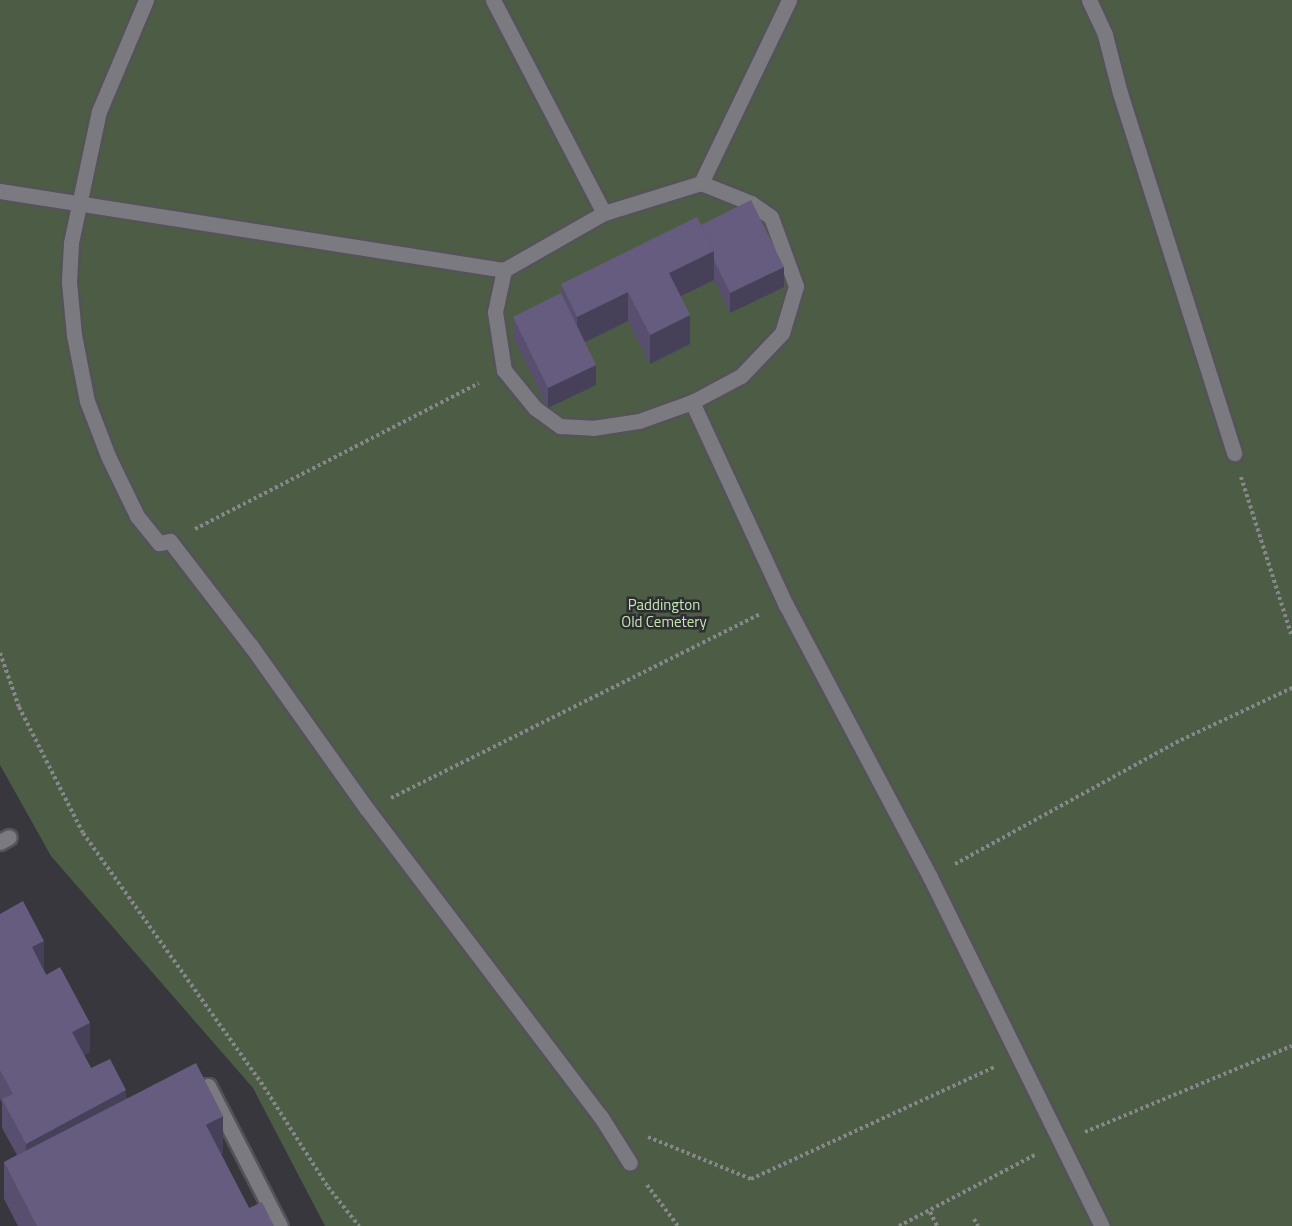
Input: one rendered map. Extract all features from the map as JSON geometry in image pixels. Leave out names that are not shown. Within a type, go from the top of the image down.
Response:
[{"type":"lane","points":[[146,0],[99,111],[79,204],[69,282],[74,335],[87,401],[108,456],[137,516],[159,543],[170,541],[601,1118],[630,1163]]},
{"type":"lane","points":[[493,0],[604,213]]},
{"type":"lane","points":[[701,183],[789,0]]},
{"type":"lane","points":[[1089,0],[1105,35],[1119,93],[1234,453]]},
{"type":"lane","points":[[0,191],[504,270],[604,213],[701,183],[751,203],[771,217],[796,286],[782,333],[741,376],[692,402],[639,421],[593,428],[560,426],[535,408],[504,370],[495,312],[504,270]]},
{"type":"lane","points":[[692,402],[786,604],[930,878],[1102,1226]]},
{"type":"lane","points":[[177,1102],[208,1086],[280,1226]]},
{"type":"path","points":[[170,541],[504,370]]},
{"type":"path","points":[[1234,453],[1292,637]]},
{"type":"path","points":[[368,809],[764,612],[786,604]]},
{"type":"path","points":[[0,653],[19,707],[82,833],[264,1086],[328,1186],[359,1226]]},
{"type":"path","points":[[930,878],[1181,740],[1292,688]]},
{"type":"path","points":[[899,1226],[930,1212],[1059,1143],[1292,1046]]},
{"type":"path","points":[[644,1135],[751,1179],[1017,1056]]},
{"type":"path","points":[[630,1163],[678,1226]]},
{"type":"path","points":[[930,1212],[937,1226]]},
{"type":"path","points":[[974,1220],[978,1226]]},
{"type":"green space","name":"Paddington Old Cemetery","points":[[0,0],[1292,0],[1292,1226],[325,1226],[253,1088],[51,856],[0,765]]},
{"type":"building","points":[[751,200],[784,267],[730,293],[701,225]]},
{"type":"building","points":[[697,217],[714,251],[669,273],[690,315],[650,335],[628,292],[577,317],[561,284]]},
{"type":"building","points":[[561,293],[596,365],[548,388],[513,317]]},
{"type":"building","points":[[23,901],[44,941],[32,947],[46,975],[60,967],[90,1023],[72,1032],[91,1068],[110,1059],[126,1090],[26,1144],[2,1099],[13,1094],[0,1070],[0,914]]},
{"type":"building","points":[[196,1063],[223,1116],[206,1125],[249,1208],[262,1202],[274,1226],[37,1226],[4,1162]]}]
